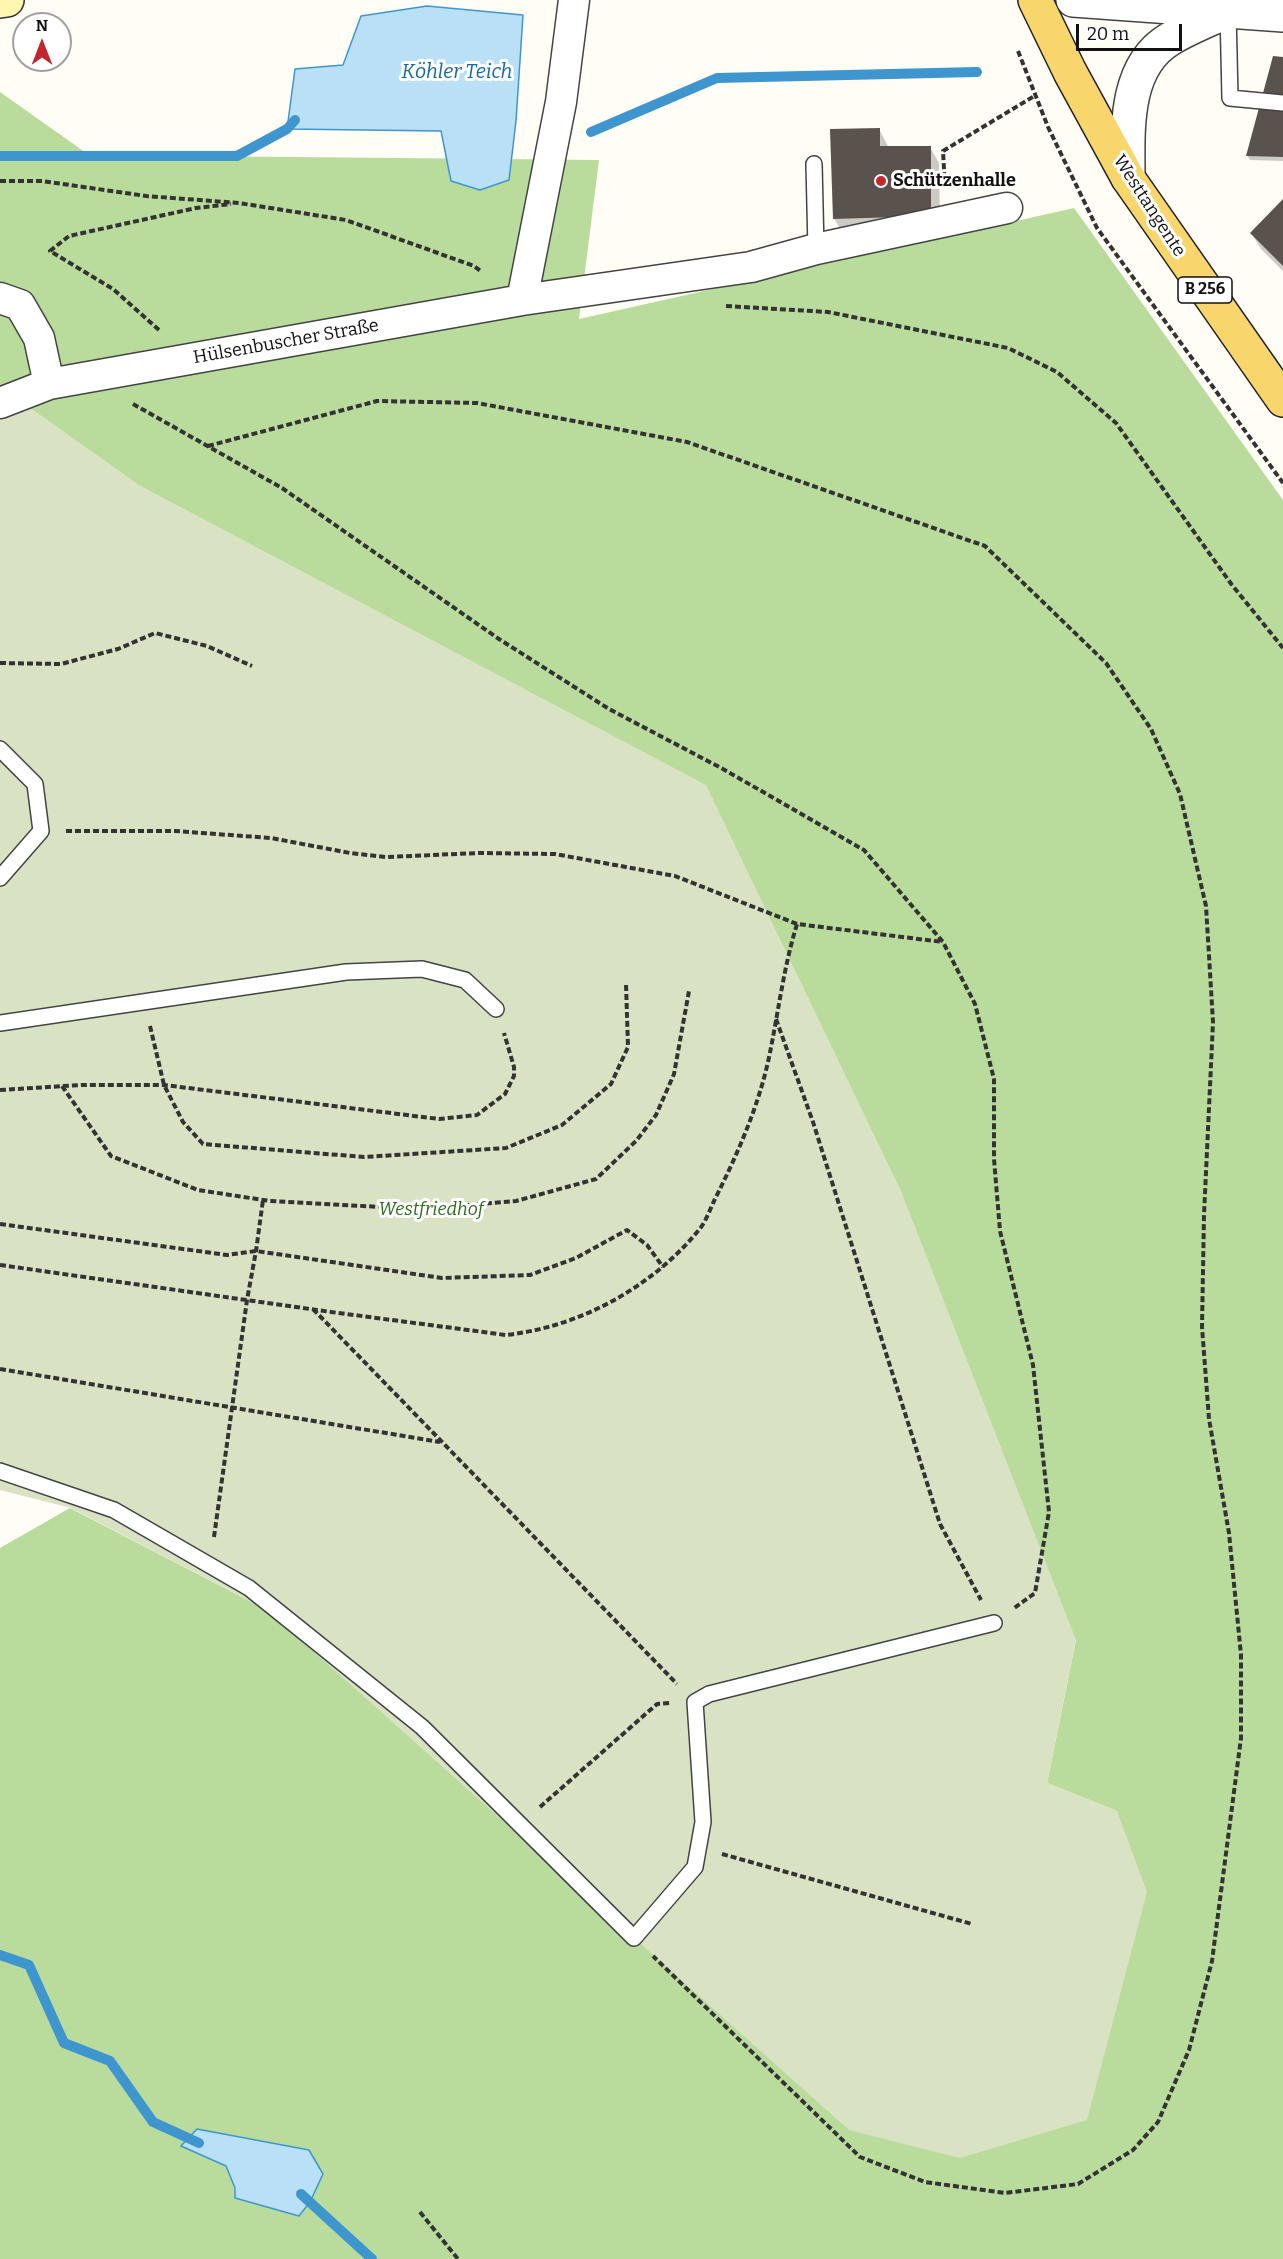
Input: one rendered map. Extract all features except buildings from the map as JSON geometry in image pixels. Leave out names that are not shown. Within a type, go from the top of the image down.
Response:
[{"type":"main road","points":[[0,1],[8,0]]},
{"type":"main road","name":"Westtangente","points":[[1035,0],[1070,72],[1128,178],[1283,400]]},
{"type":"street","points":[[522,300],[561,102],[574,0]]},
{"type":"street","points":[[1073,0],[1283,15]]},
{"type":"street","points":[[1128,178],[1128,127],[1133,89],[1141,70],[1153,53],[1168,40],[1228,11]]},
{"type":"street","name":"Hülsenbuscher Straße","points":[[0,403],[49,384],[522,300],[751,267],[816,249],[1007,208]]},
{"type":"street","points":[[0,298],[20,305],[39,338],[49,384]]},
{"type":"lane","points":[[1228,11],[1230,98],[1283,102]]},
{"type":"lane","points":[[814,164],[816,249]]},
{"type":"lane","points":[[0,749],[35,784],[41,831],[0,878]]},
{"type":"lane","points":[[0,1023],[346,972],[422,969],[465,980],[496,1009]]},
{"type":"lane","points":[[0,1471],[114,1510],[249,1588],[422,1727],[634,1938],[695,1867],[703,1822],[695,1702],[709,1694],[994,1623]]},
{"type":"path","points":[[1014,42],[1048,126],[1097,228],[1283,483]]},
{"type":"path","points":[[946,221],[943,151],[1036,95]]},
{"type":"path","points":[[0,181],[42,181],[146,196],[240,203],[346,220],[474,266],[522,300]]},
{"type":"path","points":[[191,359],[113,288],[50,251],[69,236],[196,208],[240,203]]},
{"type":"path","points":[[721,306],[828,312],[1008,348],[1057,372],[1116,423],[1232,585],[1283,648]]},
{"type":"path","points":[[208,446],[377,401],[477,403],[687,442],[985,546],[1106,663],[1151,729],[1180,794],[1206,906],[1213,1011],[1204,1215],[1202,1327],[1209,1419],[1231,1555],[1240,1655],[1241,1737],[1212,1961],[1190,2050],[1158,2122],[1133,2150],[1078,2184],[1005,2193],[925,2182],[860,2157],[634,1938]]},
{"type":"path","points":[[129,402],[282,488],[499,639],[609,709],[723,769],[864,849],[943,942],[975,1004],[994,1079],[994,1159],[1000,1231],[1033,1365],[1049,1512],[1035,1593],[994,1623],[940,1524],[813,1122],[776,1019]]},
{"type":"path","points":[[0,663],[61,664],[118,649],[155,633],[207,646],[252,666]]},
{"type":"path","points":[[41,831],[175,831],[271,838],[350,853],[386,857],[480,853],[555,854],[675,876],[797,924],[943,942]]},
{"type":"path","points":[[0,1265],[506,1335],[534,1332],[594,1311],[656,1274],[700,1230],[746,1134],[767,1064],[787,956],[797,924]]},
{"type":"path","points":[[145,1002],[164,1085],[183,1122],[203,1144],[364,1157],[506,1148],[562,1125],[611,1084],[628,1047],[626,984]]},
{"type":"path","points":[[62,1086],[111,1156],[198,1190],[263,1200],[418,1209],[516,1202],[596,1179],[636,1141],[656,1115],[674,1074],[690,991]]},
{"type":"path","points":[[0,1090],[62,1086],[164,1085],[439,1119],[477,1114],[505,1094],[514,1076],[514,1067],[496,1009]]},
{"type":"path","points":[[210,1566],[263,1200]]},
{"type":"path","points":[[0,1224],[227,1254],[256,1251],[442,1278],[530,1275],[576,1258],[627,1230],[647,1245],[663,1267]]},
{"type":"path","points":[[313,1309],[695,1702]]},
{"type":"path","points":[[0,1369],[442,1442]]},
{"type":"path","points":[[520,1824],[657,1704],[695,1702]]},
{"type":"path","points":[[698,1848],[972,1924]]},
{"type":"path","points":[[420,2212],[458,2259]]},
{"type":"green space","points":[[0,92],[89,155],[599,160],[579,319],[1074,208],[1283,500],[1283,2259],[0,2259],[0,1548],[70,1508],[267,1610],[1117,1811],[1047,1783],[1076,1640],[137,484],[0,387]]},
{"type":"green space","name":"Westfriedhof","points":[[30,408],[137,484],[706,785],[901,1191],[1076,1640],[1047,1783],[1117,1811],[1147,1892],[1087,2120],[960,2158],[849,2130],[267,1610],[71,1508],[0,1490],[0,419]]},
{"type":"water","name":"Köhler Teich","points":[[427,6],[523,15],[516,121],[509,180],[480,190],[451,181],[441,131],[287,129],[295,69],[343,65],[361,16]]},
{"type":"water","points":[[197,2129],[309,2150],[323,2174],[310,2202],[299,2216],[235,2198],[235,2188],[226,2166],[181,2146]]},
{"type":"waterway","points":[[591,132],[717,78],[977,72]]},
{"type":"waterway","points":[[0,156],[237,156],[287,129],[295,120]]},
{"type":"waterway","points":[[0,1955],[29,1965],[64,2043],[110,2061],[153,2122],[199,2143]]},
{"type":"waterway","points":[[301,2194],[372,2259]]},
{"type":"place","name":"Schützenhalle","points":[[881,181]]}]
